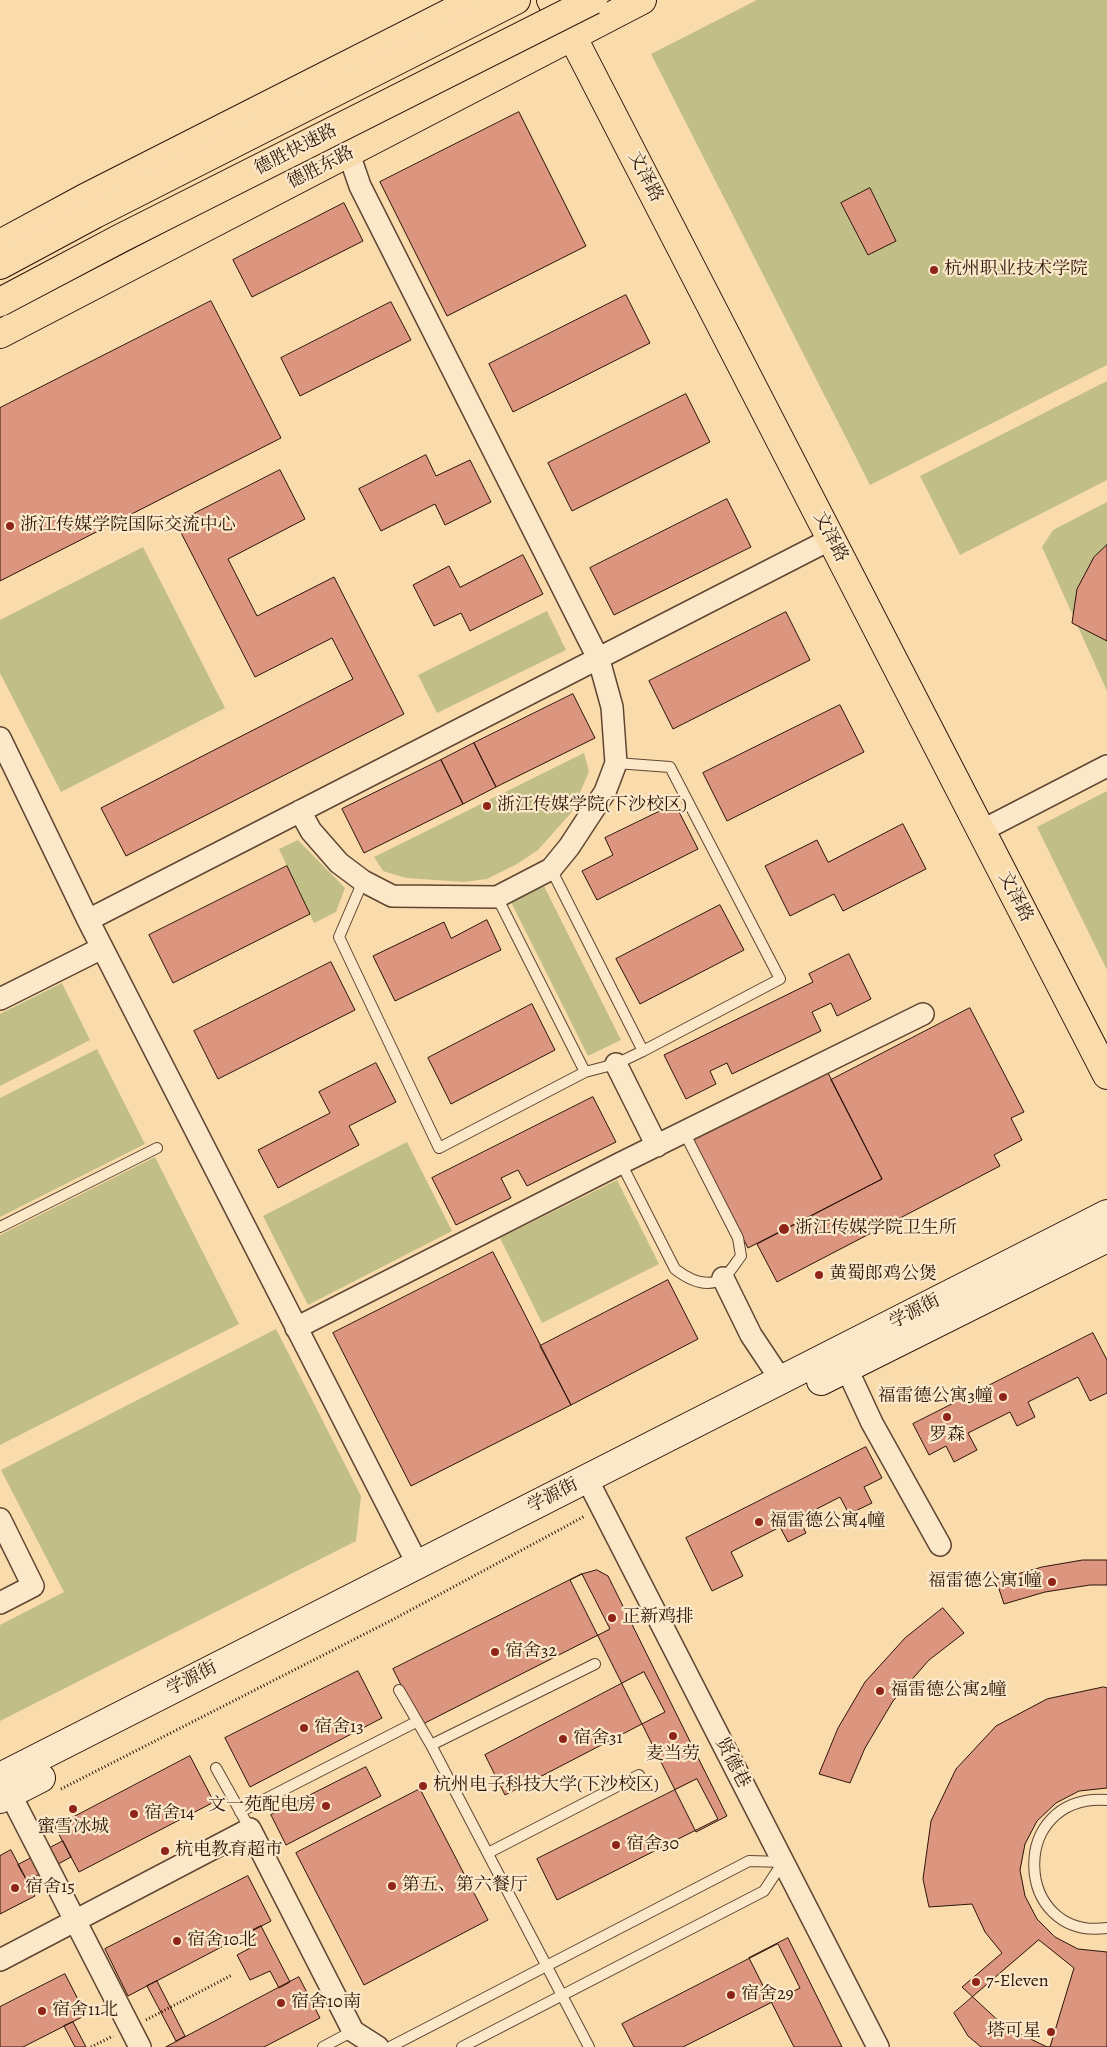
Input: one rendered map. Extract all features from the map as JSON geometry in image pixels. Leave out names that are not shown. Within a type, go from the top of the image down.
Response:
[{"type":"main road","points":[[0,244],[83,199],[475,0]]},
{"type":"main road","name":"德胜快速路","points":[[0,265],[104,209],[516,0]]},
{"type":"main road","name":"文泽路","points":[[551,0],[572,36],[1107,1075]]},
{"type":"main road","name":"德胜快速路","points":[[0,302],[121,238],[594,0]]},
{"type":"main road","name":"德胜东路","points":[[0,334],[642,0]]},
{"type":"main road","name":"学源街","points":[[3,1787],[594,1494],[843,1360],[1107,1214]]},
{"type":"main road","name":"学源街","points":[[3,1787],[418,1565],[594,1494],[781,1380],[843,1360],[1107,1238]]},
{"type":"street","points":[[300,810],[311,831],[339,863],[363,881],[392,896],[497,897],[551,868],[588,819],[605,792],[616,763],[612,707],[599,660],[360,186],[348,154]]},
{"type":"street","points":[[88,920],[300,810],[599,660],[831,539]]},
{"type":"street","points":[[0,738],[102,948],[418,1565]]},
{"type":"street","points":[[981,831],[1107,766]]},
{"type":"street","points":[[0,999],[102,948]]},
{"type":"street","points":[[296,1328],[621,1163],[923,1014]]},
{"type":"street","points":[[616,1064],[657,1146]]},
{"type":"street","points":[[723,1278],[752,1336],[781,1380]]},
{"type":"street","points":[[843,1360],[872,1423],[940,1545]]},
{"type":"street","name":"贤德巷","points":[[594,1494],[878,2047]]},
{"type":"street","points":[[0,1519],[33,1586],[0,1603]]},
{"type":"street","points":[[3,1787],[140,2047]]},
{"type":"street","points":[[0,1960],[75,1922],[245,1820],[353,2031],[378,2047]]},
{"type":"lane","points":[[363,881],[339,937],[439,1148],[585,1072],[616,1064],[643,1051],[780,979],[670,767],[616,763]]},
{"type":"lane","points":[[551,868],[643,1051]]},
{"type":"lane","points":[[497,897],[585,1072]]},
{"type":"lane","points":[[621,1163],[675,1269],[687,1278],[703,1283],[723,1278],[741,1256],[738,1238],[684,1132]]},
{"type":"lane","points":[[0,1227],[157,1148]]},
{"type":"lane","points":[[432,1745],[595,1664]]},
{"type":"lane","points":[[399,1690],[416,1722],[432,1745],[589,2047]]},
{"type":"lane","points":[[216,1768],[245,1820],[416,1722]]},
{"type":"lane","points":[[488,1853],[639,1775]]},
{"type":"lane","points":[[1107,1800],[1092,1799],[1072,1805],[1054,1816],[1041,1834],[1033,1854],[1034,1876],[1041,1897],[1055,1914],[1074,1926],[1096,1930],[1107,1928]]},
{"type":"lane","points":[[390,2047],[749,1860],[783,1862],[764,1891],[462,2047]]},
{"type":"lane","points":[[323,2047],[353,2031]]},
{"type":"path","points":[[53,1793],[394,1618],[594,1494]]},
{"type":"path","points":[[91,2047],[232,1975]]},
{"type":"shaded area","name":"杭州职业技术学院","points":[[757,0],[1107,0],[1107,365],[870,485],[651,54]]},
{"type":"shaded area","points":[[1107,381],[1107,480],[960,555],[920,476]]},
{"type":"shaded area","points":[[1107,502],[1107,691],[1042,547],[1053,530]]},
{"type":"shaded area","points":[[143,547],[225,708],[61,792],[0,673],[0,620]]},
{"type":"shaded area","points":[[547,611],[566,650],[437,713],[418,675]]},
{"type":"shaded area","points":[[584,753],[589,772],[571,813],[538,850],[517,864],[487,879],[464,882],[406,878],[383,871],[374,857]]},
{"type":"shaded area","points":[[1107,791],[1107,970],[1037,827]]},
{"type":"shaded area","points":[[298,840],[345,888],[336,912],[314,923],[279,849]]},
{"type":"shaded area","points":[[544,886],[621,1040],[588,1056],[511,902]]},
{"type":"shaded area","points":[[62,983],[90,1040],[0,1086],[0,1014]]},
{"type":"shaded area","points":[[97,1049],[145,1144],[0,1217],[0,1098]]},
{"type":"shaded area","points":[[407,1142],[452,1231],[308,1305],[263,1216]]},
{"type":"shaded area","points":[[155,1157],[239,1324],[0,1445],[0,1235]]},
{"type":"shaded area","points":[[617,1180],[659,1264],[542,1323],[500,1238]]},
{"type":"shaded area","points":[[276,1329],[361,1496],[356,1541],[0,1721],[0,1625],[64,1592],[1,1470]]},
{"type":"building","points":[[519,112],[586,246],[447,316],[380,182]]},
{"type":"building","points":[[870,188],[896,241],[868,255],[841,203]]},
{"type":"building","points":[[344,203],[363,241],[252,297],[233,260]]},
{"type":"building","points":[[626,295],[650,343],[513,412],[489,364]]},
{"type":"building","name":"浙江传媒学院国际交流中心","points":[[211,301],[281,438],[0,581],[0,408]]},
{"type":"building","points":[[391,302],[411,340],[300,396],[281,358]]},
{"type":"building","points":[[686,394],[710,442],[572,511],[548,463]]},
{"type":"building","points":[[426,455],[436,476],[470,460],[491,502],[445,525],[435,504],[381,531],[359,489]]},
{"type":"building","points":[[280,470],[305,519],[228,559],[257,616],[334,577],[404,714],[126,856],[101,808],[353,679],[332,638],[255,677],[176,523]]},
{"type":"building","points":[[727,499],[751,547],[614,615],[590,568]]},
{"type":"building","points":[[1107,545],[1107,641],[1072,623],[1077,589],[1094,557]]},
{"type":"building","points":[[523,555],[543,594],[470,631],[461,613],[434,626],[413,585],[449,566],[460,587]]},
{"type":"building","points":[[786,612],[810,660],[673,729],[649,681]]},
{"type":"building","points":[[573,694],[595,738],[496,787],[474,743]]},
{"type":"building","points":[[840,705],[864,752],[727,821],[703,773]]},
{"type":"building","points":[[474,743],[496,787],[463,804],[441,760]]},
{"type":"building","points":[[441,760],[463,804],[364,853],[342,809]]},
{"type":"building","points":[[675,804],[698,849],[597,900],[582,871],[613,855],[605,838]]},
{"type":"building","points":[[903,824],[926,869],[843,911],[834,894],[790,916],[765,866],[817,840],[828,862]]},
{"type":"building","points":[[287,866],[310,914],[173,983],[149,935]]},
{"type":"building","points":[[720,905],[744,950],[640,1004],[616,959]]},
{"type":"building","points":[[487,920],[501,950],[395,1001],[373,956],[444,922],[451,938]]},
{"type":"building","points":[[849,954],[871,999],[837,1016],[831,1003],[812,1012],[821,1031],[732,1074],[727,1063],[710,1071],[716,1084],[686,1099],[664,1055],[813,982],[809,974]]},
{"type":"building","points":[[331,962],[355,1010],[218,1079],[194,1031]]},
{"type":"building","points":[[532,1004],[555,1050],[451,1104],[428,1058]]},
{"type":"building","points":[[970,1008],[1024,1112],[1011,1118],[1022,1140],[994,1155],[1000,1166],[777,1282],[757,1244],[882,1179],[831,1080]]},
{"type":"building","points":[[376,1063],[396,1102],[349,1126],[359,1145],[278,1188],[258,1150],[330,1113],[319,1092]]},
{"type":"building","points":[[826,1069],[882,1179],[748,1248],[691,1137]]},
{"type":"building","points":[[593,1097],[616,1142],[527,1186],[518,1170],[501,1178],[511,1198],[456,1225],[432,1178]]},
{"type":"building","points":[[493,1252],[571,1405],[411,1486],[333,1333]]},
{"type":"building","points":[[668,1280],[698,1339],[571,1405],[540,1346]]},
{"type":"building","name":"福雷德公寓3幢","points":[[1093,1333],[1107,1360],[1107,1393],[1090,1401],[1078,1377],[1028,1402],[1035,1417],[1017,1426],[1010,1412],[968,1433],[977,1450],[954,1462],[946,1446],[929,1455],[913,1424]]},
{"type":"building","name":"福雷德公寓4幢","points":[[866,1447],[882,1478],[864,1487],[872,1503],[849,1514],[840,1497],[799,1518],[806,1533],[788,1542],[780,1527],[731,1552],[743,1576],[712,1591],[686,1538]]},
{"type":"building","name":"福雷德公寓1幢","points":[[1083,1560],[1107,1560],[1107,1585],[1090,1585],[1045,1592],[1004,1604],[996,1580],[1042,1567]]},
{"type":"building","points":[[597,1570],[608,1576],[727,1816],[696,1832],[570,1580]]},
{"type":"building","name":"宿舍32","points":[[582,1574],[610,1629],[421,1725],[393,1669]]},
{"type":"building","name":"福雷德公寓2幢","points":[[943,1608],[964,1633],[929,1660],[893,1701],[865,1748],[850,1783],[819,1774],[838,1728],[865,1682],[905,1638]]},
{"type":"building","name":"宿舍13","points":[[358,1671],[382,1718],[250,1787],[225,1738]]},
{"type":"building","name":"宿舍31","points":[[644,1672],[665,1712],[505,1795],[485,1755]]},
{"type":"building","points":[[1104,1687],[1107,1688],[1107,1788],[1079,1791],[1056,1803],[1037,1821],[1025,1844],[1020,1870],[1025,1896],[1037,1919],[1055,1937],[1078,1949],[1107,1952],[1107,2047],[1047,2047],[1004,2026],[962,1987],[1002,1953],[985,1932],[972,1904],[929,1907],[923,1879],[931,1821],[956,1769],[996,1726],[1047,1699]]},
{"type":"building","name":"宿舍14","points":[[190,1756],[214,1802],[79,1872],[55,1827]]},
{"type":"building","name":"文一苑配电房","points":[[366,1767],[381,1796],[286,1845],[271,1815]]},
{"type":"building","name":"宿舍30","points":[[697,1779],[718,1819],[557,1900],[537,1859]]},
{"type":"building","name":"第五、第六餐厅","points":[[420,1789],[488,1920],[364,1985],[296,1853]]},
{"type":"building","points":[[63,1841],[71,1857],[27,1881],[18,1865]]},
{"type":"building","name":"宿舍15","points":[[11,1850],[35,1896],[0,1914],[0,1856]]},
{"type":"building","name":"宿舍10北","points":[[248,1876],[271,1921],[128,1996],[105,1949]]},
{"type":"building","points":[[261,1926],[290,1982],[279,1988],[270,1971],[250,1980],[237,1955],[256,1945],[249,1932]]},
{"type":"building","points":[[788,1938],[842,2047],[794,2047],[749,1958]]},
{"type":"building","points":[[1039,1940],[1074,1968],[1050,2047],[981,2047],[968,2036],[954,2013]]},
{"type":"building","name":"宿舍29","points":[[778,1944],[800,1988],[683,2047],[634,2047],[622,2024]]},
{"type":"building","name":"宿舍11北","points":[[65,1974],[86,2015],[23,2047],[0,2047],[0,2007]]},
{"type":"building","name":"宿舍10南","points":[[299,1977],[320,2018],[264,2047],[166,2047]]},
{"type":"building","points":[[157,1981],[185,2036],[176,2041],[147,1986]]},
{"type":"building","points":[[73,2022],[86,2047],[75,2047],[64,2026]]},
{"type":"place","name":"杭州职业技术学院","points":[[934,270]]},
{"type":"place","name":"浙江传媒学院国际交流中心","points":[[10,526]]},
{"type":"place","name":"浙江传媒学院(下沙校区)","points":[[487,806]]},
{"type":"place","name":"浙江传媒学院卫生所","points":[[784,1229]]},
{"type":"place","name":"黄蜀郎鸡公煲","points":[[819,1275]]},
{"type":"place","name":"福雷德公寓3幢","points":[[1003,1397]]},
{"type":"place","name":"罗森","points":[[947,1417]]},
{"type":"place","name":"福雷德公寓4幢","points":[[759,1522]]},
{"type":"place","name":"福雷德公寓1幢","points":[[1052,1582]]},
{"type":"place","name":"正新鸡排","points":[[612,1618]]},
{"type":"place","name":"宿舍32","points":[[495,1652]]},
{"type":"place","name":"福雷德公寓2幢","points":[[880,1691]]},
{"type":"place","name":"宿舍13","points":[[304,1728]]},
{"type":"place","name":"麦当劳","points":[[673,1736]]},
{"type":"place","name":"宿舍31","points":[[563,1739]]},
{"type":"place","name":"杭州电子科技大学(下沙校区)","points":[[423,1786]]},
{"type":"place","name":"文一苑配电房","points":[[326,1806]]},
{"type":"place","name":"蜜雪冰城","points":[[73,1809]]},
{"type":"place","name":"宿舍14","points":[[134,1814]]},
{"type":"place","name":"宿舍30","points":[[616,1845]]},
{"type":"place","name":"杭电教育超市","points":[[165,1851]]},
{"type":"place","name":"第五、第六餐厅","points":[[392,1886]]},
{"type":"place","name":"宿舍15","points":[[15,1888]]},
{"type":"place","name":"宿舍10北","points":[[177,1941]]},
{"type":"place","name":"7-Eleven","points":[[976,1982]]},
{"type":"place","name":"宿舍29","points":[[731,1995]]},
{"type":"place","name":"宿舍10南","points":[[281,2003]]},
{"type":"place","name":"宿舍11北","points":[[42,2011]]},
{"type":"place","name":"塔可星","points":[[1051,2032]]}]
